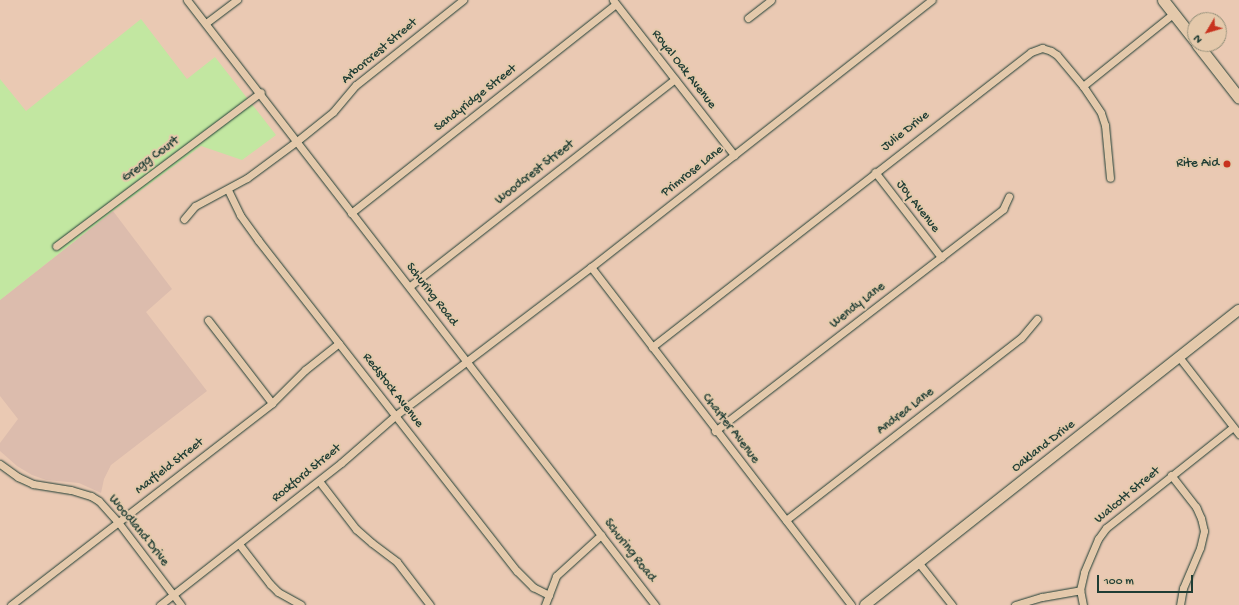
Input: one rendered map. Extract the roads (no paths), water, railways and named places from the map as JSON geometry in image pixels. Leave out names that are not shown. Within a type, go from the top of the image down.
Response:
[{"type":"main road","points":[[1163,0],[1187,30]]},
{"type":"main road","points":[[1203,52],[1239,98]]},
{"type":"main road","name":"Oakland Drive","points":[[865,605],[1239,310]]},
{"type":"street","name":"Schuring Road","points":[[187,0],[260,92],[351,214],[410,286],[655,605]]},
{"type":"street","points":[[206,23],[237,0]]},
{"type":"street","name":"Arborcrest Street","points":[[184,219],[195,206],[228,190],[248,178],[297,141],[333,112],[356,85],[464,0]]},
{"type":"street","points":[[748,18],[771,0]]},
{"type":"street","name":"Primrose Lane","points":[[468,361],[932,0]]},
{"type":"street","name":"Royal Oak Avenue","points":[[615,2],[734,155]]},
{"type":"street","name":"Sandyridge Street","points":[[351,214],[615,2]]},
{"type":"street","points":[[1110,178],[1105,124],[1101,113],[1082,86],[1174,13]]},
{"type":"street","name":"Julie Drive","points":[[652,347],[1020,59],[1036,49],[1046,49],[1057,55],[1082,86]]},
{"type":"street","name":"Woodcrest Street","points":[[410,286],[675,79]]},
{"type":"street","name":"Gregg Court","points":[[56,246],[260,92]]},
{"type":"street","name":"Joy Avenue","points":[[875,172],[941,257]]},
{"type":"street","name":"Redstock Avenue","points":[[228,190],[240,215],[258,240],[340,342],[521,577],[533,587],[549,595]]},
{"type":"street","name":"Wendy Lane","points":[[715,431],[1002,209],[1009,196]]},
{"type":"street","name":"Charter Avenue","points":[[590,267],[715,431],[851,605]]},
{"type":"street","name":"Andrea Lane","points":[[786,520],[1021,338],[1037,319]]},
{"type":"street","points":[[208,320],[272,402]]},
{"type":"street","name":"Marfield Street","points":[[11,605],[272,402],[305,370],[340,342]]},
{"type":"street","points":[[1179,357],[1239,434]]},
{"type":"street","name":"Rockford Street","points":[[160,605],[318,481],[396,415],[468,361]]},
{"type":"street","name":"Walcott Street","points":[[1080,590],[1084,572],[1098,539],[1117,518],[1233,427]]},
{"type":"street","name":"Woodland Drive","points":[[0,464],[18,477],[33,484],[71,490],[91,496],[99,501],[118,522],[181,605]]},
{"type":"street","points":[[1171,475],[1196,507],[1201,518],[1204,531],[1200,548],[1183,588],[1180,605]]},
{"type":"street","points":[[318,481],[356,529],[397,562],[430,605]]},
{"type":"street","points":[[546,605],[556,576],[601,535]]},
{"type":"street","points":[[239,544],[278,592],[301,605]]},
{"type":"street","points":[[918,562],[952,605]]},
{"type":"street","points":[[1015,605],[1042,597],[1080,590],[1083,605]]},
{"type":"place","name":"Rite Aid","points":[[1227,164]]}]
